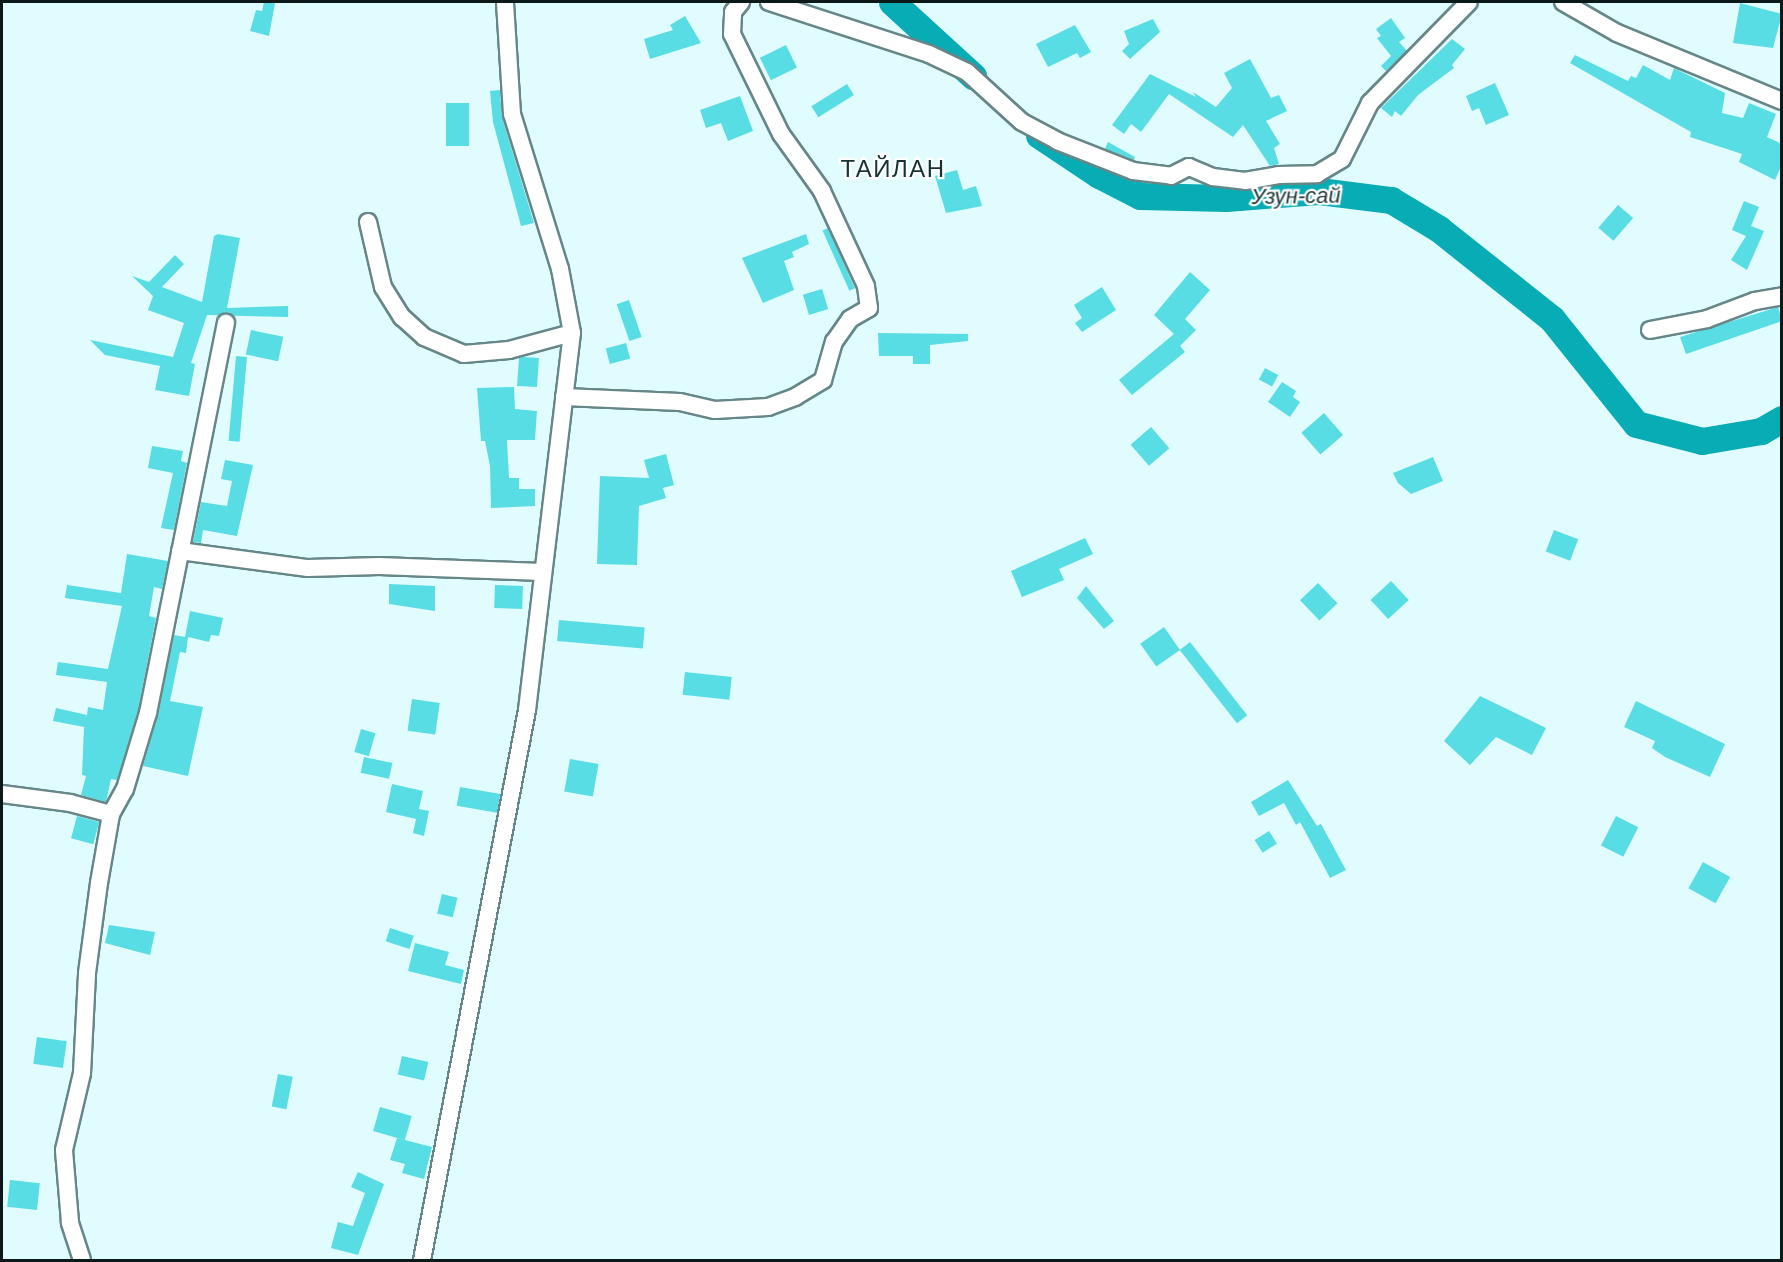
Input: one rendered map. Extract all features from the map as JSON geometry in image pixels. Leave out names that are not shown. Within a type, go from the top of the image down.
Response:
[{"type":"street","points":[[422,1260],[527,710],[573,333],[560,269],[512,114],[505,2]]},
{"type":"street","points":[[564,397],[680,402],[715,410],[768,407],[816,387],[823,380],[834,342],[850,319],[869,308],[866,286],[822,190],[781,134],[732,34],[732,12],[741,2]]},
{"type":"street","points":[[769,2],[928,54],[971,73],[1022,122],[1057,141],[1133,171],[1171,176],[1189,167],[1213,177],[1245,181],[1317,174],[1342,159],[1370,103],[1469,2]]},
{"type":"street","points":[[1563,2],[1617,33],[1782,101]]},
{"type":"street","points":[[368,222],[383,287],[402,316],[424,337],[464,354],[509,350],[573,333]]},
{"type":"street","points":[[1650,330],[1707,319],[1755,301],[1782,296]]},
{"type":"street","points":[[82,1260],[70,1222],[64,1150],[82,1073],[87,973],[111,814],[124,789],[148,713],[226,323]]},
{"type":"street","points":[[180,550],[308,568],[379,566],[543,573]]},
{"type":"street","points":[[2,794],[70,803],[111,814]]},
{"type":"building","points":[[264,2],[275,3],[269,36],[250,31],[256,10],[262,11]]},
{"type":"building","points":[[1740,3],[1782,14],[1773,48],[1733,43]]},
{"type":"building","points":[[685,16],[701,43],[650,59],[644,39],[673,30],[670,25]]},
{"type":"building","points":[[1391,18],[1405,38],[1399,42],[1407,51],[1386,71],[1381,66],[1391,56],[1377,38],[1381,36],[1376,29]]},
{"type":"building","points":[[1153,19],[1160,32],[1130,59],[1122,51],[1129,44],[1124,31]]},
{"type":"building","points":[[1075,25],[1091,52],[1080,58],[1077,53],[1048,67],[1036,44]]},
{"type":"building","points":[[1452,39],[1465,49],[1452,65],[1454,68],[1418,95],[1401,116],[1395,111],[1392,117],[1381,108]]},
{"type":"building","points":[[786,45],[797,67],[771,80],[760,58]]},
{"type":"building","points":[[1575,55],[1628,81],[1631,76],[1636,78],[1643,65],[1670,80],[1674,68],[1725,93],[1722,113],[1743,118],[1749,103],[1776,114],[1767,137],[1782,144],[1782,165],[1775,180],[1739,162],[1742,154],[1690,137],[1691,132],[1570,63]]},
{"type":"building","points":[[1250,59],[1271,98],[1279,95],[1287,111],[1266,121],[1280,144],[1274,148],[1279,164],[1270,166],[1243,125],[1233,137],[1169,94],[1141,132],[1131,124],[1124,134],[1112,125],[1150,74],[1196,97],[1193,92],[1216,107],[1232,88],[1224,73]]},
{"type":"building","points":[[1495,83],[1509,115],[1486,125],[1479,108],[1472,111],[1466,96]]},
{"type":"building","points":[[847,84],[854,95],[818,117],[811,106]]},
{"type":"building","points":[[500,90],[502,117],[534,223],[521,226],[493,122],[490,91]]},
{"type":"building","points":[[740,96],[753,131],[728,141],[721,123],[706,128],[700,110]]},
{"type":"building","points":[[446,103],[469,103],[469,146],[446,146]]},
{"type":"building","points":[[1108,142],[1135,157],[1134,160],[1105,149]]},
{"type":"building","points":[[957,170],[963,190],[976,186],[982,206],[946,213],[935,176]]},
{"type":"building","points":[[1744,201],[1759,207],[1751,226],[1764,231],[1747,270],[1731,260],[1746,236],[1732,230]]},
{"type":"building","points":[[1618,205],[1633,218],[1613,241],[1598,228]]},
{"type":"building","points":[[828,228],[855,288],[849,291],[823,230]]},
{"type":"building","points":[[218,234],[240,238],[227,308],[288,306],[288,317],[207,315],[191,363],[195,364],[189,396],[155,390],[160,366],[105,355],[90,340],[173,357],[184,323],[148,310],[153,296],[132,276],[149,282],[175,255],[184,264],[162,287],[202,302],[214,236]]},
{"type":"building","points":[[806,234],[809,244],[792,252],[794,257],[784,261],[794,290],[763,303],[742,258]]},
{"type":"building","points":[[1190,272],[1210,290],[1185,319],[1196,330],[1180,346],[1185,352],[1132,395],[1119,380],[1174,334],[1154,315]]},
{"type":"building","points":[[1102,287],[1116,310],[1082,332],[1075,323],[1082,318],[1074,305]]},
{"type":"building","points":[[822,289],[828,309],[809,315],[803,295]]},
{"type":"building","points":[[629,300],[642,337],[629,341],[617,304]]},
{"type":"building","points":[[1778,307],[1782,321],[1686,354],[1680,337]]},
{"type":"building","points":[[251,330],[283,337],[278,361],[246,354]]},
{"type":"building","points":[[878,333],[968,334],[968,341],[930,345],[930,364],[913,364],[913,356],[879,356]]},
{"type":"building","points":[[626,343],[630,358],[610,364],[606,348]]},
{"type":"building","points":[[236,356],[247,357],[240,442],[229,441]]},
{"type":"building","points":[[519,358],[539,358],[537,387],[517,386]]},
{"type":"building","points":[[1265,368],[1278,375],[1272,387],[1259,379]]},
{"type":"building","points":[[1282,382],[1296,391],[1293,397],[1300,402],[1290,417],[1268,402]]},
{"type":"building","points":[[514,387],[515,409],[537,411],[535,440],[507,440],[509,478],[519,478],[519,489],[535,489],[535,506],[491,508],[490,466],[485,441],[481,441],[477,388]]},
{"type":"building","points":[[1324,413],[1343,435],[1320,455],[1301,433]]},
{"type":"building","points":[[1151,427],[1169,448],[1149,466],[1131,445]]},
{"type":"building","points":[[152,446],[183,451],[181,461],[187,463],[174,530],[161,528],[173,473],[148,468]]},
{"type":"building","points":[[666,454],[674,485],[663,488],[666,498],[639,506],[637,565],[597,564],[600,476],[649,478],[644,460]]},
{"type":"building","points":[[1433,457],[1443,481],[1411,494],[1398,483],[1393,473]]},
{"type":"building","points":[[225,460],[253,465],[237,536],[203,530],[201,543],[193,542],[201,502],[227,506],[232,481],[221,479]]},
{"type":"building","points":[[1554,530],[1578,539],[1570,561],[1546,551]]},
{"type":"building","points":[[1085,538],[1093,554],[1059,569],[1064,580],[1022,597],[1011,571]]},
{"type":"building","points":[[127,554],[168,561],[162,589],[154,587],[149,616],[156,618],[138,710],[117,780],[111,779],[106,802],[81,795],[86,776],[82,775],[84,727],[53,721],[56,708],[87,715],[88,707],[103,710],[107,682],[56,675],[58,662],[108,669],[122,606],[65,598],[67,585],[121,593]]},
{"type":"building","points":[[1391,581],[1409,600],[1388,619],[1371,600]]},
{"type":"building","points":[[1318,583],[1337,603],[1319,621],[1300,600]]},
{"type":"building","points":[[389,584],[435,586],[435,611],[389,604]]},
{"type":"building","points":[[495,585],[523,586],[522,609],[494,608]]},
{"type":"building","points":[[1086,586],[1114,621],[1104,629],[1077,598]]},
{"type":"building","points":[[190,611],[223,618],[219,636],[211,635],[209,642],[188,637],[186,653],[180,652],[170,701],[203,707],[188,776],[143,766],[158,715],[174,635],[185,637]]},
{"type":"building","points":[[559,620],[645,627],[643,648],[557,641]]},
{"type":"building","points":[[1164,627],[1180,650],[1156,667],[1140,644]]},
{"type":"building","points":[[1190,642],[1247,715],[1237,723],[1180,650]]},
{"type":"building","points":[[685,672],[732,677],[729,700],[683,695]]},
{"type":"building","points":[[1480,696],[1546,728],[1532,755],[1496,737],[1470,765],[1444,741]]},
{"type":"building","points":[[412,699],[440,703],[435,735],[408,731]]},
{"type":"building","points":[[1636,701],[1725,744],[1710,777],[1665,757],[1652,748],[1655,741],[1624,727]]},
{"type":"building","points":[[361,729],[375,733],[369,756],[354,752]]},
{"type":"building","points":[[364,757],[392,763],[389,779],[361,773]]},
{"type":"building","points":[[570,759],[599,764],[593,797],[564,791]]},
{"type":"building","points":[[1288,780],[1317,826],[1321,824],[1346,870],[1330,878],[1300,822],[1296,825],[1284,803],[1259,816],[1251,802]]},
{"type":"building","points":[[392,784],[423,791],[419,809],[429,811],[424,836],[413,833],[416,819],[386,812]]},
{"type":"building","points":[[460,787],[500,794],[497,813],[457,806]]},
{"type":"building","points":[[77,816],[99,822],[93,844],[71,838]]},
{"type":"building","points":[[1616,816],[1638,827],[1623,857],[1601,845]]},
{"type":"building","points":[[1269,831],[1277,844],[1263,853],[1255,840]]},
{"type":"building","points":[[1703,862],[1730,877],[1716,903],[1688,888]]},
{"type":"building","points":[[442,894],[458,898],[453,917],[437,913]]},
{"type":"building","points":[[109,925],[155,932],[150,955],[105,943]]},
{"type":"building","points":[[390,928],[414,936],[409,949],[386,941]]},
{"type":"building","points":[[415,943],[449,952],[445,965],[464,970],[461,984],[408,971]]},
{"type":"building","points":[[37,1037],[67,1041],[63,1068],[33,1064]]},
{"type":"building","points":[[402,1056],[428,1062],[424,1081],[398,1075]]},
{"type":"building","points":[[278,1074],[293,1077],[286,1109],[272,1106]]},
{"type":"building","points":[[380,1107],[412,1116],[405,1140],[373,1131]]},
{"type":"building","points":[[397,1138],[432,1147],[424,1179],[402,1173],[405,1164],[390,1160]]},
{"type":"building","points":[[358,1172],[384,1184],[358,1255],[331,1248],[338,1222],[353,1226],[365,1193],[351,1187]]},
{"type":"building","points":[[10,1180],[40,1183],[37,1210],[7,1207]]},
{"type":"waterway","name":"Узун-сай","points":[[892,2],[973,76]]},
{"type":"waterway","name":"Узун-сай","points":[[1039,135],[1099,175],[1140,196],[1226,198],[1319,191],[1391,200],[1439,229],[1552,319],[1636,424],[1702,441],[1761,431],[1782,419]]},
{"type":"district","name":"ТАЙЛАН","points":[[893,169]]}]
